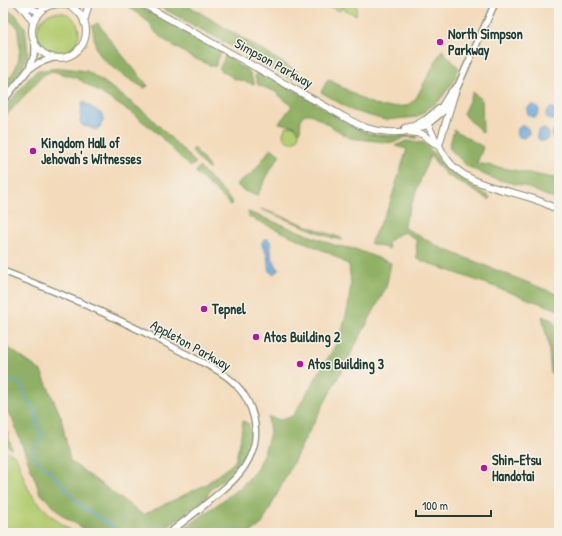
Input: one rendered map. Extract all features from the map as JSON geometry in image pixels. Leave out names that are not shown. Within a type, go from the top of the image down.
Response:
[{"type":"main road","points":[[18,3],[40,12]]},
{"type":"main road","points":[[18,3],[33,22]]},
{"type":"main road","points":[[70,6],[82,3]]},
{"type":"main road","points":[[84,22],[90,3]]},
{"type":"main road","name":"Simpson Parkway","points":[[141,3],[358,124],[372,129],[403,132],[409,131],[425,123]]},
{"type":"main road","points":[[53,4],[63,4],[70,6],[79,14],[84,22],[86,36],[79,50],[67,57],[53,58],[42,53],[35,45],[31,31],[33,22],[40,12],[44,8],[53,4]]},
{"type":"main road","points":[[439,146],[456,90]]},
{"type":"main road","points":[[425,123],[453,166],[467,176],[543,202],[559,211]]},
{"type":"main road","name":"Simpson Parkway","points":[[399,131],[425,123]]},
{"type":"main road","points":[[409,131],[422,134],[439,146]]},
{"type":"street","name":"Simpson Parkway","points":[[425,123],[445,110],[456,90],[495,3]]},
{"type":"street","points":[[3,101],[28,70],[33,60],[35,45]]},
{"type":"street","points":[[28,70],[39,63],[53,58]]},
{"type":"street","name":"Appleton Parkway","points":[[3,271],[73,298],[164,342],[233,381],[243,393],[250,405],[254,422],[252,452],[245,466],[228,486],[169,533]]},
{"type":"green space","points":[[124,3],[133,3],[221,52],[215,67],[191,57],[163,39],[153,30],[151,24]]},
{"type":"green space","points":[[153,3],[184,3],[298,72],[293,80]]},
{"type":"green space","points":[[319,3],[343,3],[340,11],[328,6],[323,6]]},
{"type":"green space","points":[[345,3],[357,5],[356,15],[343,9]]},
{"type":"green space","points":[[3,9],[15,14],[25,27],[28,53],[22,69],[3,94],[4,85],[14,71],[18,62],[20,46],[17,26],[5,17]]},
{"type":"green space","points":[[54,12],[62,12],[70,15],[76,21],[79,33],[76,45],[70,51],[62,54],[54,54],[46,51],[40,45],[37,37],[37,29],[40,21],[46,15]]},
{"type":"green space","points":[[98,23],[113,44],[148,86],[144,88],[125,76],[106,62],[101,56],[96,45],[92,26]]},
{"type":"green space","points":[[442,50],[459,68],[453,82],[439,101],[417,117],[385,120],[353,111],[321,92],[328,79],[366,101],[382,107],[406,106],[415,100]]},
{"type":"green space","points":[[226,55],[239,66],[248,70],[254,84],[235,79],[219,69]]},
{"type":"green space","points":[[63,68],[87,71],[104,82],[148,115],[196,163],[190,167],[157,133],[132,113],[77,78],[52,71],[43,75],[3,119],[3,110],[31,76],[38,70]]},
{"type":"green space","points":[[257,72],[292,89],[362,131],[380,135],[417,136],[417,138],[406,137],[393,143],[350,138],[311,114],[305,114],[301,118],[299,132],[295,126],[279,123],[292,106],[274,91],[258,85],[255,76]]},
{"type":"green space","points":[[473,92],[482,100],[483,133],[463,114]]},
{"type":"green space","points":[[291,126],[298,131],[299,134],[294,141],[291,142],[284,137],[283,134],[288,127]]},
{"type":"green space","points":[[454,130],[483,147],[477,163],[559,179],[559,201],[524,186],[491,178],[467,166],[449,148]]},
{"type":"green space","points":[[406,141],[425,143],[448,170],[490,197],[489,200],[446,175],[430,155],[403,227],[441,248],[559,295],[559,310],[417,259],[416,239],[404,232],[395,236],[388,242],[389,249],[370,243],[389,206],[407,149],[395,146]]},
{"type":"green space","points":[[194,148],[209,167],[209,170],[192,152]]},
{"type":"green space","points":[[271,148],[280,155],[257,196],[242,190],[236,184],[252,174]]},
{"type":"green space","points":[[199,167],[232,201],[231,205],[196,173]]},
{"type":"green space","points":[[261,209],[341,238],[343,240],[332,238]]},
{"type":"green space","points":[[248,212],[337,246],[355,249],[391,263],[386,288],[304,441],[262,524],[250,533],[179,533],[242,486],[256,470],[266,447],[270,433],[268,417],[281,420],[293,416],[341,336],[348,307],[351,283],[349,265],[331,254],[249,217]]},
{"type":"green space","points":[[542,316],[552,320],[559,331],[558,374],[551,374],[548,342]]},
{"type":"green space","points":[[3,344],[41,371],[61,417],[70,461],[143,515],[205,485],[235,462],[243,421],[249,424],[251,438],[248,454],[242,465],[235,473],[227,476],[211,489],[206,498],[160,533],[91,533],[63,516],[40,493],[12,418],[3,407]]},
{"type":"green space","points":[[3,426],[7,432],[12,449],[3,444]]},
{"type":"green space","points":[[3,449],[16,456],[26,484],[36,500],[55,519],[74,533],[3,533]]},
{"type":"water","points":[[84,102],[103,115],[104,119],[99,128],[95,130],[83,126],[80,122],[82,104]]},
{"type":"water","points":[[531,105],[535,105],[539,111],[535,117],[531,117],[527,113],[527,109]]},
{"type":"water","points":[[550,108],[554,108],[558,114],[554,120],[550,120],[546,116],[546,112]]},
{"type":"water","points":[[521,126],[525,126],[529,132],[525,138],[521,138],[517,134],[517,130]]},
{"type":"water","points":[[559,127],[559,143],[554,140],[552,135],[553,131]]},
{"type":"water","points":[[541,129],[545,129],[549,135],[545,141],[541,141],[537,137],[537,133]]},
{"type":"water","points":[[265,239],[268,239],[271,243],[271,255],[278,269],[278,271],[273,274],[269,271],[267,255],[262,245],[262,242]]},
{"type":"waterway","points":[[3,379],[21,383],[26,398],[38,416],[36,424],[44,435],[36,446],[33,456],[62,483],[81,506],[123,533]]},
{"type":"railway","points":[[409,3],[419,4]]},
{"type":"place","name":"North Simpson Parkway","points":[[440,42]]},
{"type":"place","name":"Kingdom Hall of Jehovah's Witnesses","points":[[33,151]]},
{"type":"place","name":"Tepnel","points":[[204,309]]},
{"type":"place","name":"Atos Building 2","points":[[256,337]]},
{"type":"place","name":"Atos Building 3","points":[[300,364]]},
{"type":"place","name":"Shin-Etsu Handotai","points":[[484,468]]}]
